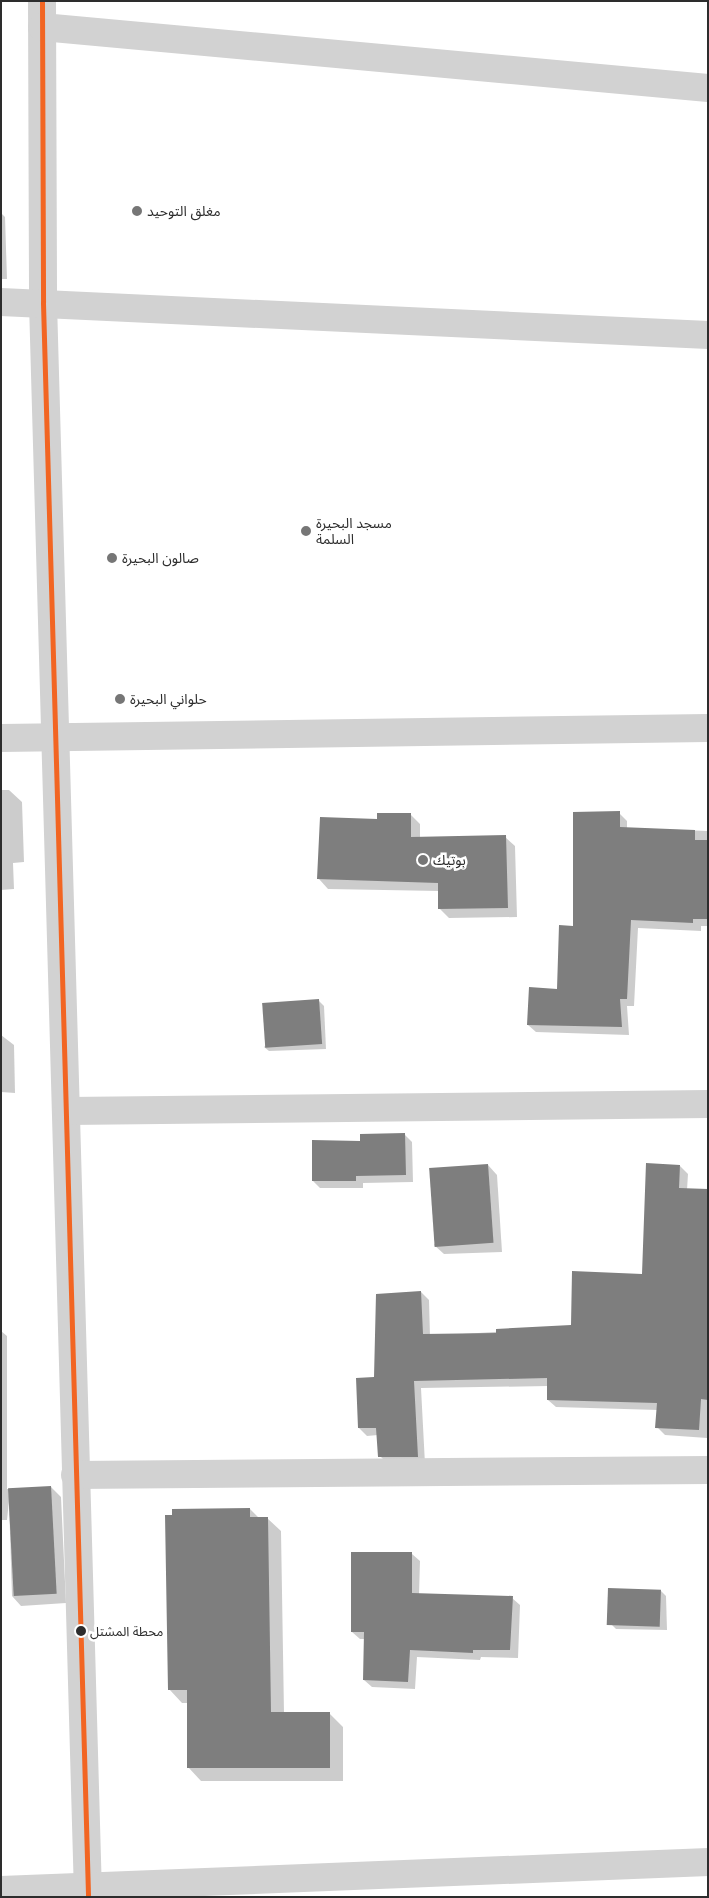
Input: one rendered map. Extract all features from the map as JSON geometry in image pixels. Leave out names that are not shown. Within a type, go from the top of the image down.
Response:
[{"type":"street","points":[[88,1892],[75,1475],[68,1111],[54,738],[43,303],[42,14],[708,88]]},
{"type":"street","points":[[1,302],[708,335]]},
{"type":"street","points":[[1,738],[708,728]]},
{"type":"street","points":[[68,1111],[708,1104]]},
{"type":"street","points":[[75,1475],[708,1470]]},
{"type":"street","points":[[1,1890],[88,1892],[708,1862]]},
{"type":"building","points":[[620,811],[620,827],[695,830],[695,840],[708,840],[708,919],[693,919],[693,923],[631,920],[627,999],[620,999],[622,1027],[527,1025],[529,987],[557,989],[559,925],[573,926],[573,812]]},
{"type":"building","points":[[377,813],[411,813],[411,837],[506,835],[508,908],[438,909],[438,883],[317,879],[320,817],[377,819]]},
{"type":"building","points":[[319,999],[322,1044],[265,1048],[262,1003]]},
{"type":"building","points":[[405,1133],[406,1175],[356,1176],[356,1181],[312,1181],[312,1140],[360,1141],[360,1134]]},
{"type":"building","points":[[646,1163],[680,1165],[679,1188],[708,1189],[708,1400],[701,1399],[699,1430],[655,1428],[657,1403],[547,1400],[547,1378],[414,1381],[418,1457],[378,1457],[376,1428],[358,1428],[356,1378],[374,1377],[376,1294],[421,1291],[423,1334],[496,1333],[496,1329],[571,1325],[572,1271],[642,1274]]},
{"type":"building","points":[[488,1164],[494,1243],[435,1247],[429,1168]]},
{"type":"building","points":[[51,1486],[57,1594],[14,1596],[8,1488]]},
{"type":"building","points":[[250,1508],[250,1517],[268,1517],[271,1712],[330,1712],[330,1768],[187,1768],[187,1690],[168,1690],[165,1515],[172,1515],[172,1509]]},
{"type":"building","points":[[351,1552],[412,1552],[412,1593],[513,1596],[510,1650],[473,1650],[473,1653],[410,1650],[408,1682],[363,1680],[364,1632],[351,1632]]},
{"type":"building","points":[[608,1588],[661,1590],[660,1627],[607,1625]]},
{"type":"transit line","points":[[42,1],[43,303],[88,1897]]},
{"type":"place","name":"مغلق التوحيد","points":[[137,211]]},
{"type":"place","name":"مسجد البحيرة السلمة","points":[[306,531]]},
{"type":"place","name":"صالون البحيرة","points":[[112,558]]},
{"type":"place","name":"حلواني البحيرة","points":[[120,699]]},
{"type":"place","name":"بوتيك","points":[[423,860]]},
{"type":"place","name":"محطة المشتل","points":[[81,1631]]}]
